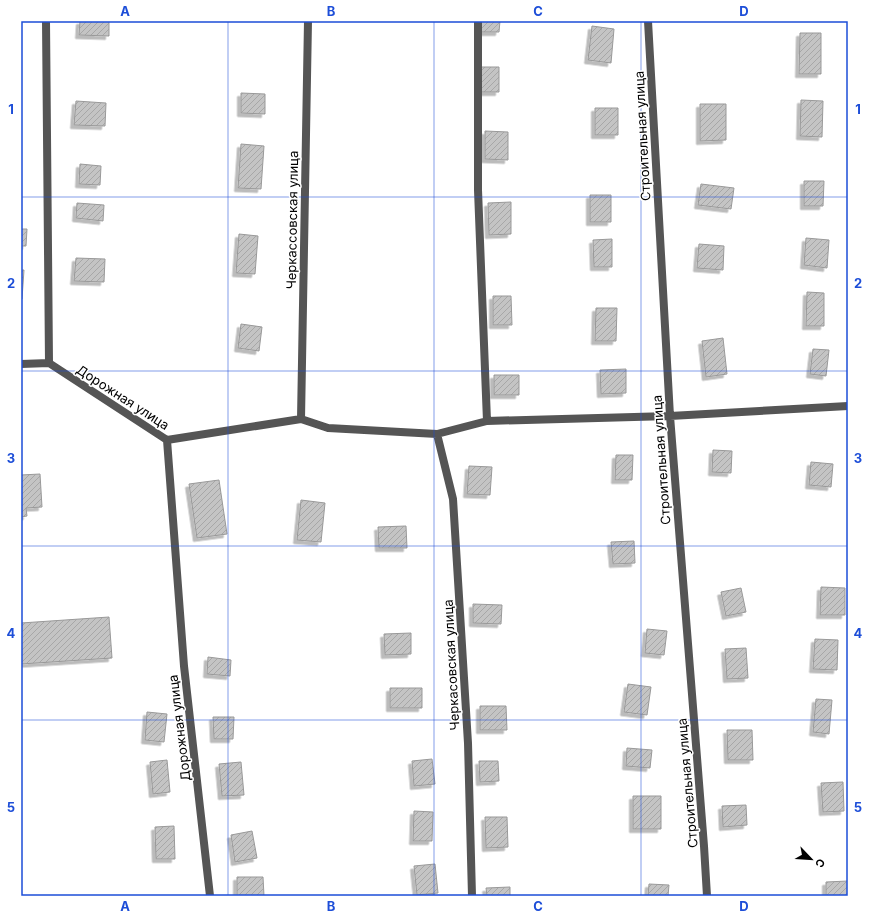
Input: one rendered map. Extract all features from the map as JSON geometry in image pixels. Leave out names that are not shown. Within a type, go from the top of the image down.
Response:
[{"type":"street","points":[[21,364],[49,363],[46,21]]},
{"type":"street","name":"Черкассовская улица","points":[[301,419],[308,21]]},
{"type":"street","points":[[478,21],[478,190],[487,421]]},
{"type":"street","name":"Строительная улица","points":[[648,21],[670,416],[707,896]]},
{"type":"street","name":"Дорожная улица","points":[[49,363],[167,440],[184,666],[210,896]]},
{"type":"street","points":[[167,440],[301,419],[328,428],[437,434],[487,421],[670,416],[848,406]]},
{"type":"street","name":"Черкасовская улица","points":[[437,434],[454,499],[468,743],[472,896]]},
{"type":"building","points":[[80,21],[109,21],[109,36],[79,35]]},
{"type":"building","points":[[479,21],[500,21],[499,32],[479,32]]},
{"type":"building","points":[[592,26],[614,29],[611,63],[588,60]]},
{"type":"building","points":[[800,33],[821,33],[821,74],[799,74]]},
{"type":"building","points":[[481,67],[499,67],[499,92],[481,92]]},
{"type":"building","points":[[241,93],[265,94],[265,114],[241,113]]},
{"type":"building","points":[[801,100],[823,101],[822,137],[800,136]]},
{"type":"building","points":[[76,101],[106,103],[105,126],[74,125]]},
{"type":"building","points":[[700,104],[726,104],[726,140],[700,141]]},
{"type":"building","points":[[595,108],[618,108],[618,135],[595,135]]},
{"type":"building","points":[[485,131],[508,132],[508,160],[485,159]]},
{"type":"building","points":[[241,144],[264,146],[261,189],[238,188]]},
{"type":"building","points":[[80,164],[101,166],[100,185],[79,184]]},
{"type":"building","points":[[804,181],[824,181],[823,206],[804,206]]},
{"type":"building","points":[[701,184],[734,188],[731,209],[698,205]]},
{"type":"building","points":[[590,195],[611,195],[611,222],[590,222]]},
{"type":"building","points":[[511,202],[511,234],[489,235],[488,203]]},
{"type":"building","points":[[77,203],[104,205],[103,221],[76,218]]},
{"type":"building","points":[[21,229],[27,229],[26,246],[21,246]]},
{"type":"building","points":[[239,234],[258,236],[255,274],[236,273]]},
{"type":"building","points":[[806,238],[829,240],[827,268],[804,265]]},
{"type":"building","points":[[612,239],[612,267],[594,267],[593,240]]},
{"type":"building","points":[[699,244],[724,246],[723,270],[697,268]]},
{"type":"building","points":[[76,258],[105,259],[104,282],[74,281]]},
{"type":"building","points":[[21,270],[24,270],[22,299],[21,299]]},
{"type":"building","points":[[807,292],[824,293],[824,326],[806,326]]},
{"type":"building","points":[[493,296],[511,296],[512,325],[493,325]]},
{"type":"building","points":[[596,308],[617,308],[616,341],[595,341]]},
{"type":"building","points":[[241,324],[262,327],[259,351],[238,348]]},
{"type":"building","points":[[723,338],[727,374],[706,377],[702,341]]},
{"type":"building","points":[[813,349],[829,350],[826,376],[810,374]]},
{"type":"building","points":[[626,369],[626,393],[601,394],[600,370]]},
{"type":"building","points":[[494,375],[519,375],[519,395],[494,395]]},
{"type":"building","points":[[713,450],[732,451],[731,473],[712,472]]},
{"type":"building","points":[[616,455],[633,455],[632,480],[615,480]]},
{"type":"building","points":[[811,462],[833,464],[831,487],[809,485]]},
{"type":"building","points":[[469,466],[492,467],[490,495],[467,494]]},
{"type":"building","points":[[40,474],[42,507],[26,508],[27,516],[21,517],[21,475]]},
{"type":"building","points":[[219,480],[227,534],[197,538],[189,484]]},
{"type":"building","points":[[301,500],[325,503],[321,542],[297,540]]},
{"type":"building","points":[[406,526],[407,548],[379,548],[378,527]]},
{"type":"building","points":[[634,541],[635,563],[613,564],[611,542]]},
{"type":"building","points":[[821,587],[845,588],[845,615],[820,615]]},
{"type":"building","points":[[741,588],[746,612],[726,616],[721,592]]},
{"type":"building","points":[[473,604],[502,605],[501,624],[473,623]]},
{"type":"building","points":[[109,617],[112,658],[21,664],[21,623]]},
{"type":"building","points":[[647,629],[667,631],[664,655],[645,653]]},
{"type":"building","points":[[411,633],[411,654],[385,655],[384,634]]},
{"type":"building","points":[[815,639],[838,640],[837,670],[813,669]]},
{"type":"building","points":[[746,648],[748,678],[727,679],[725,649]]},
{"type":"building","points":[[208,657],[231,660],[230,676],[207,674]]},
{"type":"building","points":[[628,684],[651,687],[647,715],[624,712]]},
{"type":"building","points":[[390,688],[422,688],[422,708],[390,708]]},
{"type":"building","points":[[816,699],[832,700],[829,734],[813,732]]},
{"type":"building","points":[[480,706],[506,706],[507,730],[480,730]]},
{"type":"building","points":[[147,712],[167,714],[164,742],[145,740]]},
{"type":"building","points":[[213,717],[234,717],[233,739],[214,739]]},
{"type":"building","points":[[727,730],[752,730],[753,760],[728,760]]},
{"type":"building","points":[[627,748],[652,750],[650,768],[626,766]]},
{"type":"building","points":[[432,759],[435,784],[414,786],[412,761]]},
{"type":"building","points":[[167,760],[170,792],[153,794],[150,762]]},
{"type":"building","points":[[479,761],[498,761],[499,781],[480,782]]},
{"type":"building","points":[[241,762],[244,795],[222,796],[219,764]]},
{"type":"building","points":[[843,782],[844,811],[823,812],[821,783]]},
{"type":"building","points":[[633,796],[661,796],[661,829],[633,829]]},
{"type":"building","points":[[746,805],[747,825],[723,827],[722,806]]},
{"type":"building","points":[[414,811],[433,812],[432,841],[413,841]]},
{"type":"building","points":[[485,817],[507,817],[508,847],[486,848]]},
{"type":"building","points":[[174,826],[175,859],[156,859],[155,827]]},
{"type":"building","points":[[252,831],[257,858],[235,862],[231,835]]},
{"type":"building","points":[[435,864],[438,893],[417,895],[414,866]]},
{"type":"building","points":[[237,877],[263,877],[264,896],[237,896]]},
{"type":"building","points":[[848,881],[848,896],[826,896],[826,882]]},
{"type":"building","points":[[649,884],[669,885],[668,896],[648,896]]},
{"type":"building","points":[[510,887],[510,896],[487,896],[486,888]]}]
